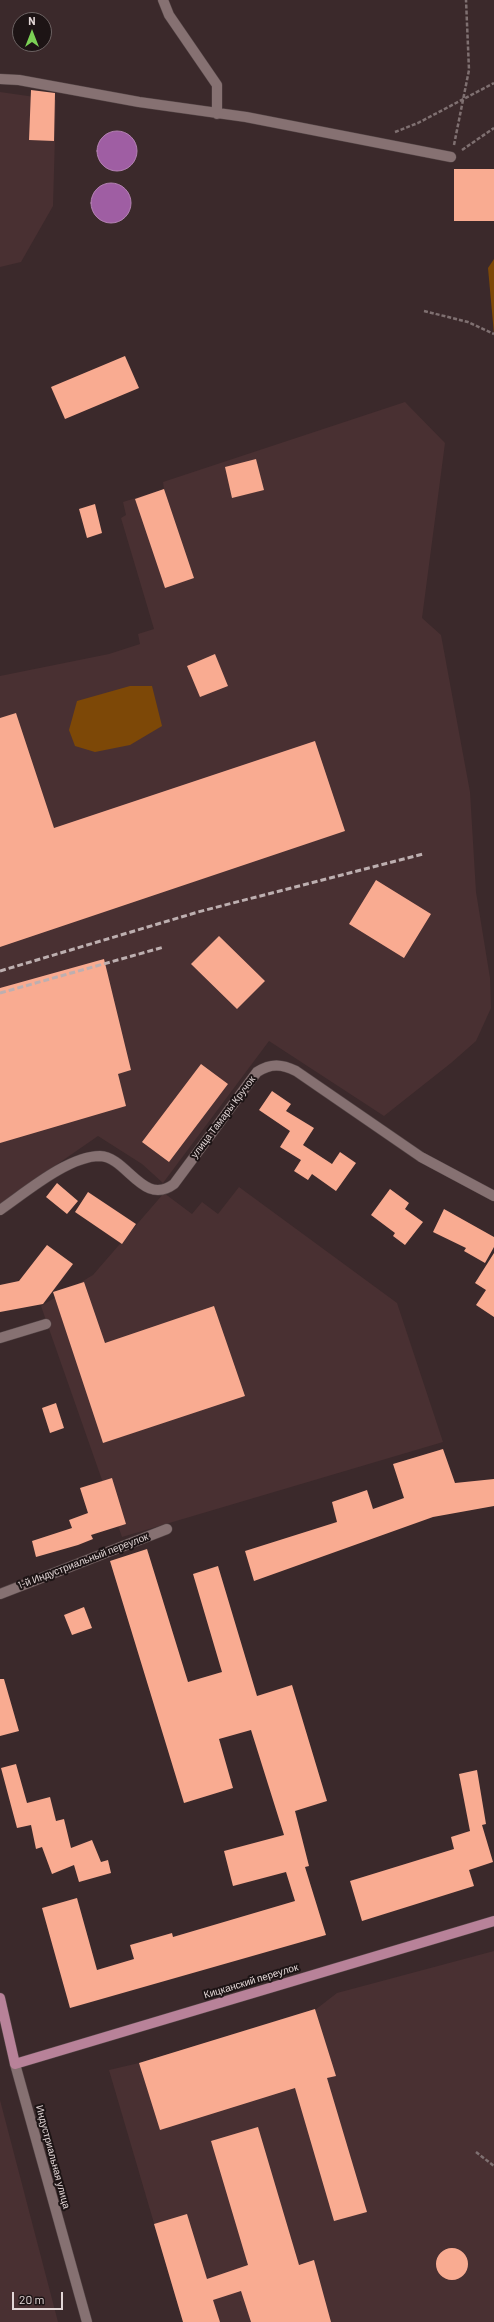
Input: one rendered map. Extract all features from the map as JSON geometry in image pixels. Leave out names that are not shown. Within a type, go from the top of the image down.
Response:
[{"type":"main road","name":"Кицканский переулок","points":[[15,2064],[494,1921]]},
{"type":"main road","name":"Индустриальная улица","points":[[0,1998],[15,2064]]},
{"type":"street","points":[[163,0],[173,21],[217,85],[217,114]]},
{"type":"street","points":[[0,79],[19,80],[139,102],[246,117],[451,157]]},
{"type":"street","name":"улица Тамары Кручок","points":[[0,1210],[65,1167],[89,1158],[100,1156],[111,1159],[121,1165],[146,1187],[153,1189],[168,1188],[174,1184],[258,1072],[271,1065],[279,1065],[296,1071],[422,1157],[494,1196]]},
{"type":"street","points":[[0,1338],[46,1324]]},
{"type":"street","name":"1-й Индустриальный переулок","points":[[0,1594],[167,1529]]},
{"type":"street","name":"Индустриальная улица","points":[[15,2064],[87,2322]]},
{"type":"path","points":[[451,157],[469,70],[466,0]]},
{"type":"path","points":[[372,141],[418,123],[494,83]]},
{"type":"path","points":[[451,157],[494,128]]},
{"type":"path","points":[[424,311],[468,322],[494,334]]},
{"type":"path","points":[[476,2152],[494,2166]]},
{"type":"shaded area","points":[[0,92],[56,100],[53,206],[21,262],[0,267]]},
{"type":"shaded area","points":[[117,131],[131,137],[137,151],[131,165],[117,171],[103,165],[97,151],[103,137]]},
{"type":"shaded area","points":[[111,183],[125,189],[131,203],[125,217],[111,223],[97,217],[91,203],[97,189]]},
{"type":"shaded area","points":[[494,259],[494,334],[488,268]]},
{"type":"shaded area","points":[[405,402],[445,443],[422,618],[441,635],[470,792],[476,892],[490,978],[491,1008],[476,1041],[451,1063],[384,1116],[269,1041],[163,1183],[142,1164],[98,1136],[0,1204],[0,676],[109,654],[140,644],[138,634],[154,629],[121,518],[126,515],[123,502],[164,489],[163,482]]},
{"type":"shaded area","points":[[130,686],[152,686],[162,726],[130,745],[95,752],[75,746],[69,730],[77,701]]},
{"type":"shaded area","points":[[239,1187],[397,1303],[443,1442],[122,1537],[41,1306],[93,1275],[164,1193],[192,1214],[202,1202],[218,1214]]},
{"type":"shaded area","points":[[494,1951],[494,2322],[183,2322],[109,2070],[139,2063],[315,2010],[337,1993]]},
{"type":"shaded area","points":[[0,2100],[58,2322],[0,2322]]},
{"type":"building","points":[[31,90],[55,93],[54,141],[29,140]]},
{"type":"building","points":[[454,169],[494,169],[494,221],[454,221]]},
{"type":"building","points":[[125,356],[139,388],[65,419],[51,387]]},
{"type":"building","points":[[256,459],[264,490],[232,498],[225,467]]},
{"type":"building","points":[[164,489],[194,578],[165,588],[135,499]]},
{"type":"building","points":[[95,504],[102,533],[87,538],[79,509]]},
{"type":"building","points":[[215,654],[228,686],[200,697],[187,666]]},
{"type":"building","points":[[16,713],[54,828],[315,741],[345,831],[0,947],[0,718]]},
{"type":"building","points":[[376,880],[431,914],[404,958],[349,924]]},
{"type":"building","points":[[219,936],[265,981],[237,1009],[191,964]]},
{"type":"building","points":[[104,959],[131,1070],[118,1074],[126,1106],[0,1143],[0,988]]},
{"type":"building","points":[[201,1064],[228,1084],[169,1162],[142,1142]]},
{"type":"building","points":[[272,1091],[291,1104],[286,1111],[314,1128],[303,1145],[332,1164],[340,1152],[356,1163],[336,1191],[312,1174],[308,1180],[294,1171],[301,1160],[280,1147],[290,1131],[259,1110]]},
{"type":"building","points":[[57,1183],[78,1201],[67,1214],[46,1197]]},
{"type":"building","points":[[390,1189],[409,1203],[405,1209],[423,1222],[405,1245],[393,1236],[395,1233],[371,1215]]},
{"type":"building","points":[[88,1192],[136,1224],[122,1244],[75,1212]]},
{"type":"building","points":[[444,1209],[494,1237],[494,1247],[485,1263],[464,1251],[466,1248],[433,1232]]},
{"type":"building","points":[[47,1245],[73,1264],[43,1304],[0,1312],[0,1285],[19,1281]]},
{"type":"building","points":[[494,1253],[494,1317],[476,1305],[486,1290],[475,1283]]},
{"type":"building","points":[[84,1282],[105,1343],[214,1306],[245,1396],[103,1443],[53,1292]]},
{"type":"building","points":[[56,1403],[64,1428],[50,1433],[42,1408]]},
{"type":"building","points":[[443,1449],[455,1483],[494,1479],[494,1506],[433,1517],[254,1581],[245,1551],[337,1522],[332,1502],[367,1490],[373,1509],[404,1498],[393,1464]]},
{"type":"building","points":[[112,1478],[126,1524],[91,1535],[93,1539],[78,1545],[36,1557],[32,1541],[72,1528],[69,1520],[88,1513],[80,1488]]},
{"type":"building","points":[[147,1549],[188,1682],[222,1672],[193,1574],[218,1566],[257,1696],[292,1685],[327,1801],[295,1811],[309,1866],[305,1867],[326,1935],[70,2008],[42,1908],[77,1898],[97,1970],[134,1959],[130,1945],[172,1933],[173,1937],[295,1901],[286,1872],[233,1886],[224,1851],[284,1835],[251,1730],[219,1739],[233,1788],[184,1803],[110,1561]]},
{"type":"building","points":[[84,1607],[92,1628],[72,1635],[64,1615]]},
{"type":"building","points":[[0,1679],[4,1679],[19,1731],[0,1736]]},
{"type":"building","points":[[16,1764],[27,1803],[50,1797],[56,1821],[64,1819],[71,1848],[92,1840],[101,1862],[108,1860],[111,1873],[79,1882],[74,1865],[52,1874],[42,1847],[36,1849],[31,1825],[17,1828],[1,1768]]},
{"type":"building","points":[[477,1770],[486,1824],[482,1825],[493,1862],[469,1870],[474,1886],[362,1921],[350,1881],[454,1849],[451,1837],[470,1831],[459,1774]]},
{"type":"building","points":[[315,2009],[336,2076],[327,2078],[367,2212],[334,2221],[295,2088],[160,2130],[139,2063]]},
{"type":"building","points":[[258,2127],[299,2265],[314,2260],[331,2322],[251,2322],[241,2291],[213,2300],[220,2322],[183,2322],[154,2224],[187,2214],[207,2279],[248,2265],[211,2141]]},
{"type":"building","points":[[452,2248],[463,2253],[468,2264],[463,2275],[452,2280],[441,2275],[436,2264],[441,2253]]},
{"type":"railway","points":[[0,971],[198,912],[423,854]]},
{"type":"railway","points":[[0,993],[164,947]]}]
